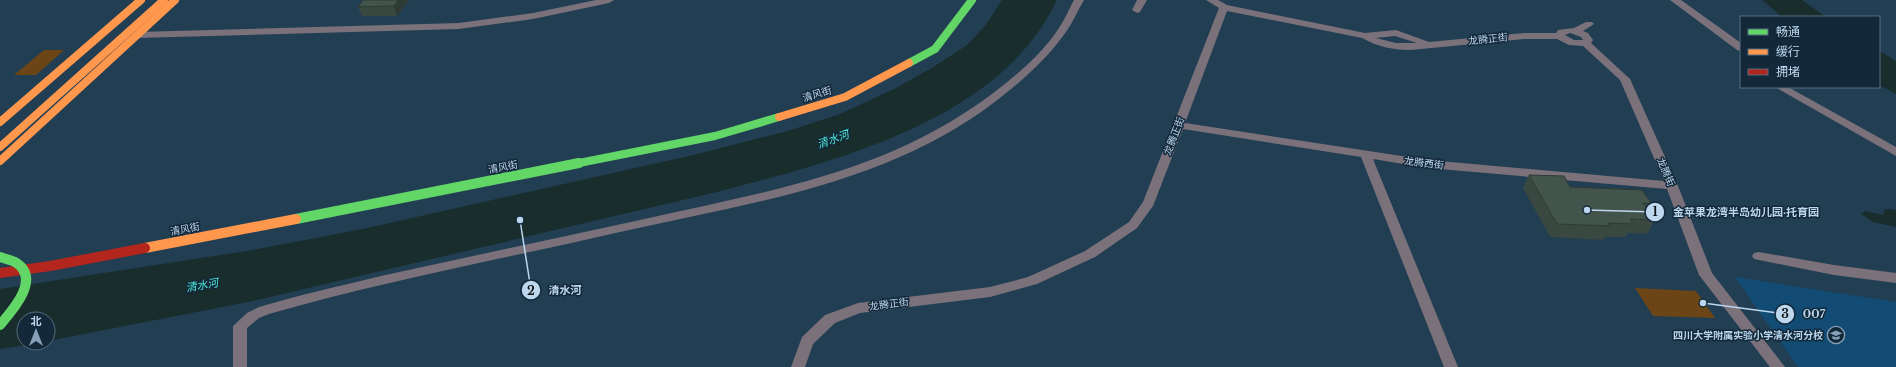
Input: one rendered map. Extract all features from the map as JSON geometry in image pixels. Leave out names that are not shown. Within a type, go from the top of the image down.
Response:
[{"type":"main road","points":[[0,122],[141,0]]},
{"type":"main road","points":[[0,135],[151,0]]},
{"type":"main road","points":[[0,146],[164,0]]},
{"type":"main road","points":[[0,161],[175,0]]},
{"type":"main road","name":"清风街","points":[[0,273],[50,266],[288,221],[715,136],[845,97],[935,49],[972,0]]},
{"type":"main road","points":[[0,257],[17,264],[25,270],[28,278],[22,296],[0,325]]},
{"type":"street","points":[[137,35],[459,26],[533,16],[609,0]]},
{"type":"street","points":[[240,367],[240,326],[258,312],[426,271],[742,202],[847,173],[896,154],[942,131],[988,102],[1020,78],[1046,52],[1075,10],[1079,0]]},
{"type":"street","points":[[1137,10],[1142,0]]},
{"type":"street","points":[[1211,0],[1224,7]]},
{"type":"street","points":[[1675,0],[1740,47]]},
{"type":"street","name":"龙腾正街","points":[[798,367],[808,341],[830,319],[858,308],[990,292],[1032,281],[1090,254],[1134,225],[1149,203],[1224,7],[1365,36],[1396,33],[1416,39],[1428,45],[1524,36],[1560,36]]},
{"type":"street","points":[[1585,43],[1569,42],[1560,36],[1561,32],[1563,31],[1576,32],[1589,24]]},
{"type":"street","name":"龙腾街","points":[[1576,32],[1587,37],[1588,40],[1585,43],[1625,79],[1672,186],[1706,275],[1778,367]]},
{"type":"street","points":[[1782,88],[1896,152]]},
{"type":"street","name":"龙腾西街","points":[[1178,125],[1428,164],[1672,186]]},
{"type":"street","points":[[1366,155],[1451,367]]},
{"type":"street","points":[[1759,256],[1834,270],[1896,278]]},
{"type":"shaded area","points":[[44,50],[64,50],[36,75],[14,75]]},
{"type":"shaded area","name":"四川大学附属实验小学清水河分校","points":[[1735,277],[1896,302],[1896,367],[1798,367]]},
{"type":"shaded area","points":[[1635,288],[1696,291],[1715,318],[1653,316]]},
{"type":"water","points":[[1002,0],[1057,0],[1031,42],[996,77],[955,106],[910,130],[861,150],[812,166],[717,192],[253,301],[56,339],[56,311],[16,311],[16,346],[0,349],[0,289],[253,250],[363,229],[689,156],[788,131],[840,114],[896,88],[935,66],[967,45],[985,26]]},
{"type":"water","points":[[1762,0],[1802,0],[1825,16],[1781,16]]},
{"type":"water","points":[[1880,52],[1896,61],[1896,94],[1880,86]]},
{"type":"water","points":[[1884,210],[1896,210],[1896,227],[1873,222],[1861,214],[1865,211],[1883,215]]},
{"type":"building","points":[[363,0],[398,0],[394,6],[358,7]]},
{"type":"building","points":[[1529,175],[1564,176],[1570,187],[1642,190],[1652,204],[1643,203],[1655,220],[1630,219],[1633,224],[1608,223],[1610,226],[1557,224]]},
{"type":"traffic: fast","points":[[909,63],[935,49],[972,0]]},
{"type":"traffic: fast","points":[[296,219],[715,136],[779,117]]},
{"type":"traffic: fast","points":[[0,257],[15,262],[23,269],[26,277],[25,286],[21,296],[0,325]]},
{"type":"traffic: slow","points":[[0,122],[141,0]]},
{"type":"traffic: slow","points":[[0,147],[164,0]]},
{"type":"traffic: slow","points":[[0,161],[175,0]]},
{"type":"traffic: slow","points":[[779,117],[845,97],[909,63]]},
{"type":"traffic: slow","points":[[145,248],[296,219]]},
{"type":"traffic: jam","points":[[0,273],[50,266],[145,248]]},
{"type":"place","name":"金苹果龙湾半岛幼儿园·托育园","points":[[1587,210]]},
{"type":"place","name":"清水河","points":[[520,220]]},
{"type":"place","name":"007","points":[[1703,303]]},
{"type":"place","name":"四川大学附属实验小学清水河分校","points":[[1836,335]]}]
